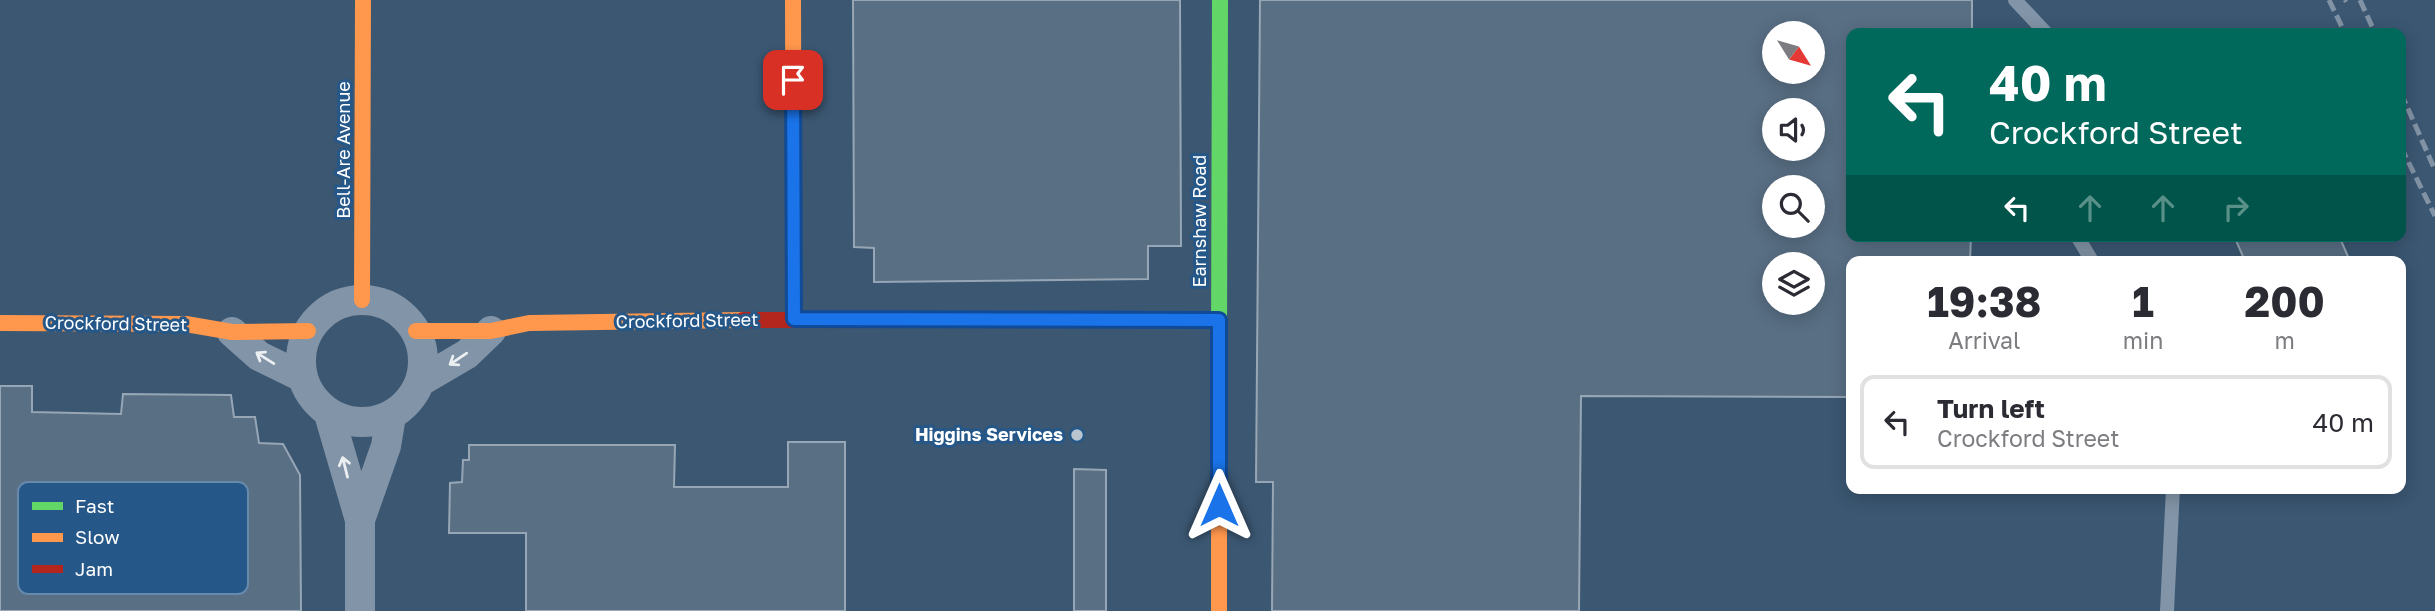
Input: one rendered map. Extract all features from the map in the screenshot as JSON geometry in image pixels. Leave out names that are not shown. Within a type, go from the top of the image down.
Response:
[{"type":"street","name":"Bell-Are Avenue","points":[[362,300],[363,0]]},
{"type":"street","points":[[793,0],[794,319]]},
{"type":"street","name":"Earnshaw Road","points":[[1219,611],[1220,0]]},
{"type":"street","points":[[362,300],[393,308],[406,318],[416,331],[422,347],[424,365],[421,381],[404,407],[391,416],[359,423],[329,414],[312,397],[302,377],[302,346],[308,331],[318,318],[331,308],[362,300]]},
{"type":"street","name":"Crockford Street","points":[[416,331],[491,331],[529,323],[794,319],[1219,320]]},
{"type":"street","name":"Crockford Street","points":[[0,323],[186,324],[232,332],[308,331]]},
{"type":"street","points":[[421,381],[467,354],[491,331]]},
{"type":"street","points":[[232,332],[259,355],[302,377]]},
{"type":"street","points":[[329,414],[360,520],[360,611]]},
{"type":"street","points":[[360,520],[386,446],[391,416]]},
{"type":"lane","points":[[2015,0],[2041,28]]},
{"type":"lane","points":[[2167,611],[2173,494]]},
{"type":"building","points":[[853,0],[1180,0],[1181,246],[1148,246],[1148,279],[874,282],[874,248],[854,247]]},
{"type":"building","points":[[1260,0],[1972,0],[1972,28],[1846,28],[1846,242],[1971,242],[1970,256],[1846,256],[1846,397],[1581,396],[1579,611],[1272,611],[1273,482],[1256,482]]},
{"type":"building","points":[[2237,242],[2342,242],[2348,256],[2243,256]]},
{"type":"building","points":[[0,386],[32,386],[32,412],[121,414],[123,394],[231,395],[234,417],[255,417],[259,443],[283,444],[300,475],[301,611],[0,611]]},
{"type":"building","points":[[788,442],[845,442],[845,611],[526,611],[526,533],[449,533],[450,483],[462,482],[463,460],[469,460],[469,445],[675,445],[674,487],[788,487]]},
{"type":"building","points":[[1074,469],[1106,470],[1106,611],[1074,611]]},
{"type":"railway","points":[[2329,0],[2343,28]]},
{"type":"railway","points":[[2360,0],[2373,28]]},
{"type":"railway","points":[[2406,104],[2435,170]]},
{"type":"railway","points":[[2406,157],[2435,216]]},
{"type":"traffic: fast","points":[[1219,343],[1220,0]]},
{"type":"traffic: fast","points":[[1122,320],[1219,320]]},
{"type":"traffic: slow","points":[[362,300],[363,0]]},
{"type":"traffic: slow","points":[[793,0],[794,319]]},
{"type":"traffic: slow","points":[[416,331],[491,331],[529,323],[743,320]]},
{"type":"traffic: slow","points":[[0,323],[186,324],[232,332],[308,331]]},
{"type":"traffic: slow","points":[[1219,343],[1219,611]]},
{"type":"traffic: jam","points":[[743,320],[1122,320]]},
{"type":"place","name":"Higgins Services","points":[[1077,435]]},
{"type":"route","points":[[793,80],[794,319],[1219,320],[1219,505]]}]
